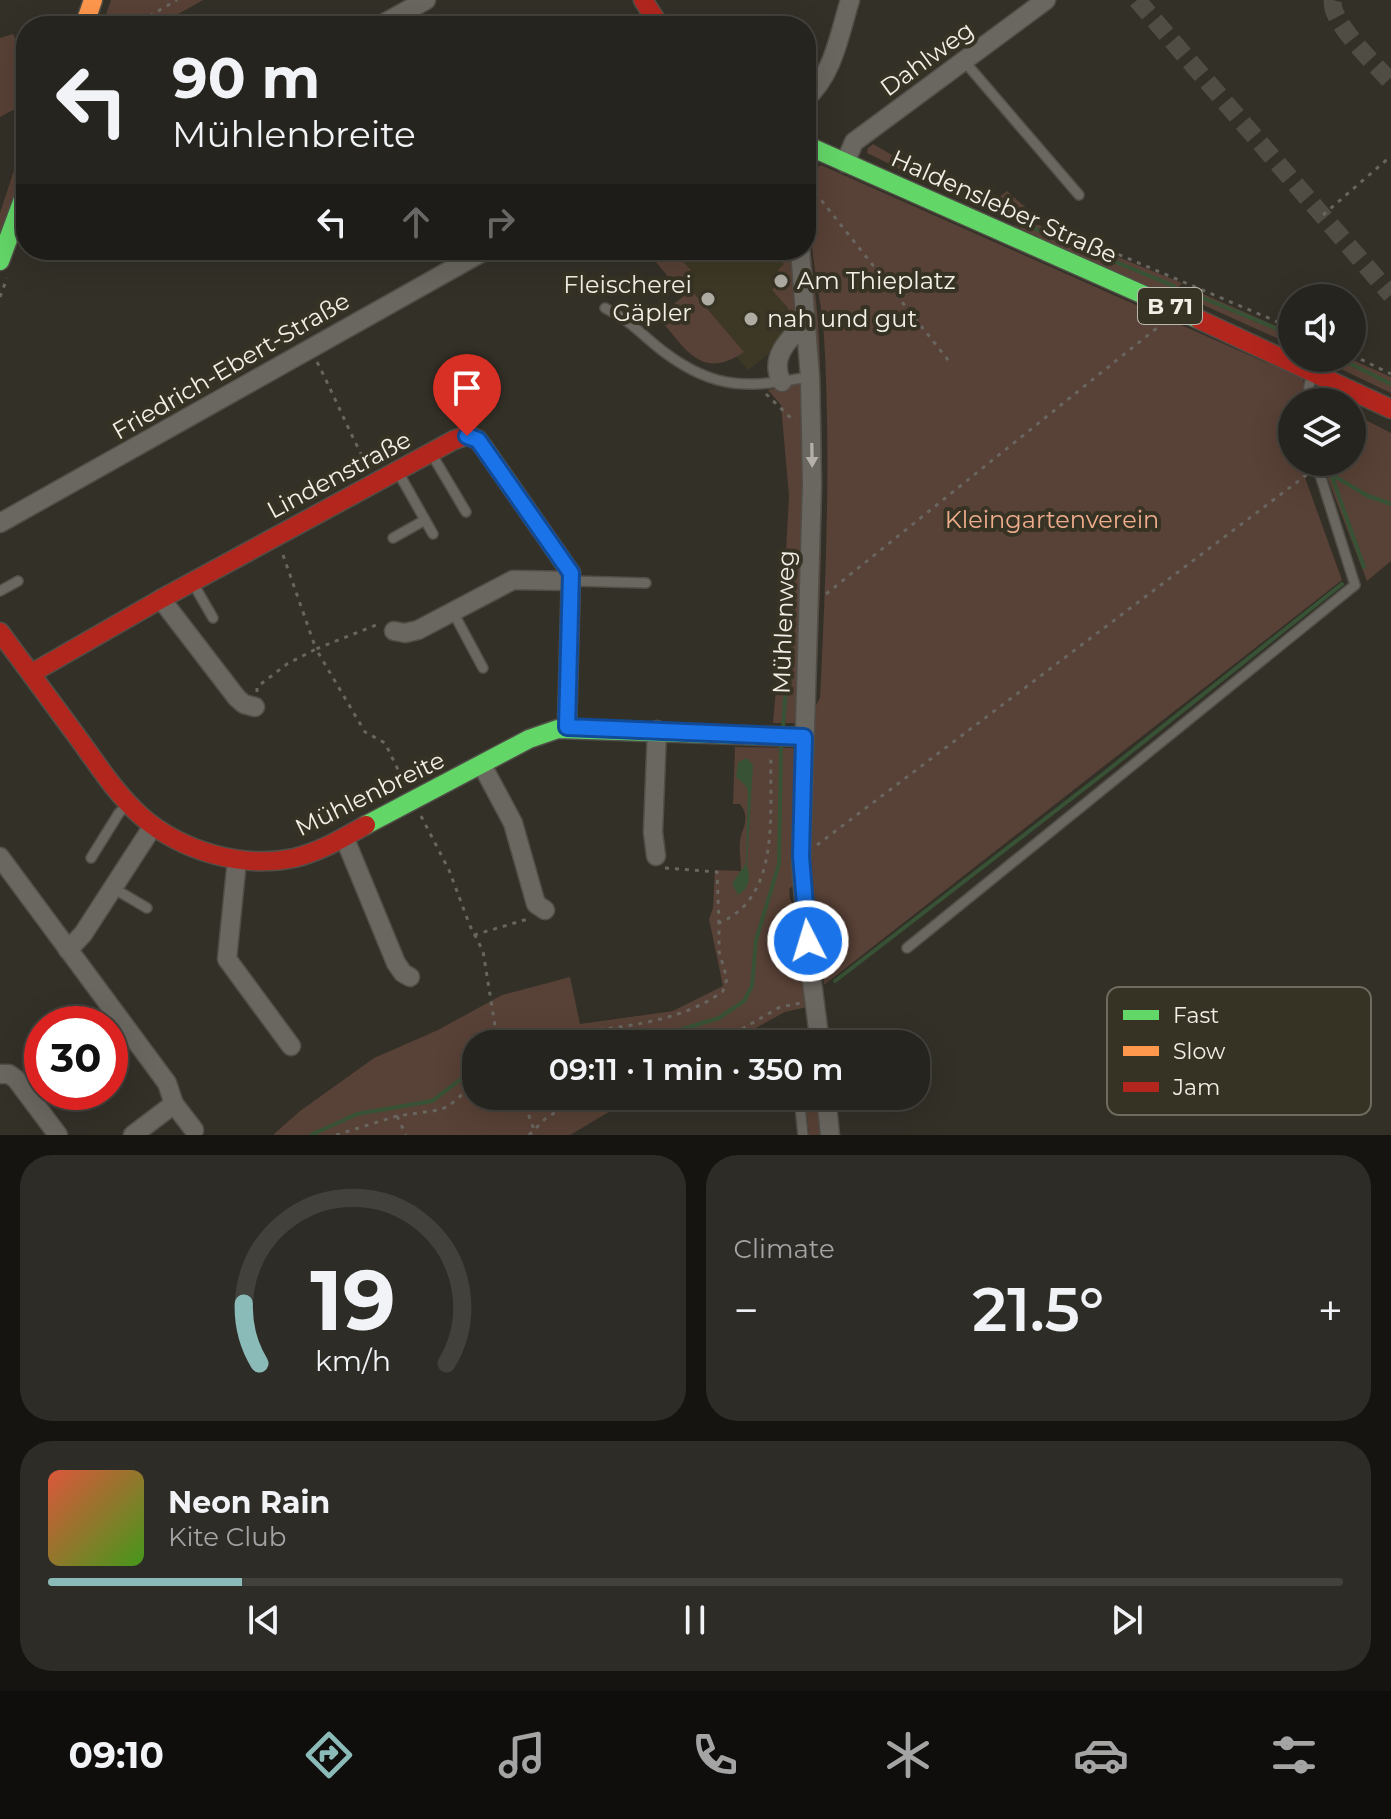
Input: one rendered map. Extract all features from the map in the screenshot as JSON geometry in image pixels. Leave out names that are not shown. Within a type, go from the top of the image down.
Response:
[{"type":"street","points":[[397,16],[426,0]]},
{"type":"street","points":[[816,88],[829,65],[850,0]]},
{"type":"street","name":"Dahlweg","points":[[845,163],[854,142],[1046,0]]},
{"type":"street","name":"Haldensleber Straße","points":[[816,155],[845,163],[1278,356]]},
{"type":"street","points":[[0,261],[16,230]]},
{"type":"street","name":"Friedrich-Ebert-Straße","points":[[0,523],[468,260]]},
{"type":"street","name":"Mühlenweg","points":[[801,260],[810,377],[811,581],[785,736],[819,1030]]},
{"type":"street","points":[[782,382],[776,362],[787,342],[806,322]]},
{"type":"street","name":"B 71","points":[[1315,372],[1391,409]]},
{"type":"street","name":"Lindenstraße","points":[[32,673],[276,536],[470,435],[478,440],[564,560],[572,581],[567,727]]},
{"type":"street","points":[[394,631],[405,633],[418,630],[513,580],[572,581]]},
{"type":"street","points":[[161,599],[237,698],[255,707]]},
{"type":"street","name":"Mühlenbreite","points":[[0,632],[129,804],[153,826],[187,845],[237,860],[294,858],[345,839],[529,739],[567,727],[785,736]]},
{"type":"street","points":[[656,856],[653,832],[657,730]]},
{"type":"street","points":[[482,765],[513,823],[536,904],[545,910]]},
{"type":"street","points":[[68,950],[83,934],[153,826]]},
{"type":"street","points":[[345,839],[396,963],[410,977]]},
{"type":"street","points":[[0,857],[167,1083],[174,1104],[194,1130]]},
{"type":"street","points":[[237,860],[227,959],[291,1046]]},
{"type":"street","points":[[0,1074],[9,1074],[16,1079],[58,1135]]},
{"type":"street","points":[[133,1135],[174,1104]]},
{"type":"street","points":[[827,1110],[830,1135]]},
{"type":"lane","points":[[964,61],[1079,195]]},
{"type":"lane","points":[[605,308],[629,321],[664,352],[688,368],[719,381],[757,386],[810,377]]},
{"type":"lane","points":[[1309,388],[1315,372]]},
{"type":"lane","points":[[431,453],[466,512]]},
{"type":"lane","points":[[398,472],[433,534]]},
{"type":"lane","points":[[907,948],[1355,585],[1320,476]]},
{"type":"lane","points":[[393,538],[425,520]]},
{"type":"lane","points":[[0,591],[18,581]]},
{"type":"lane","points":[[572,581],[646,583]]},
{"type":"lane","points":[[192,582],[213,618]]},
{"type":"lane","points":[[453,612],[483,668]]},
{"type":"lane","points":[[91,858],[119,813],[129,804]]},
{"type":"lane","points":[[113,888],[147,908]]},
{"type":"lane","points":[[800,1110],[803,1135]]},
{"type":"path","points":[[149,16],[177,0]]},
{"type":"path","points":[[1323,215],[1391,156]]},
{"type":"path","points":[[816,194],[952,365]]},
{"type":"path","points":[[1019,222],[1035,219],[1278,322]]},
{"type":"path","points":[[825,594],[1163,323]]},
{"type":"path","points":[[310,348],[333,393],[339,413],[377,484]]},
{"type":"path","points":[[1366,362],[1391,374]]},
{"type":"path","points":[[757,386],[812,444]]},
{"type":"path","points":[[801,856],[1302,476]]},
{"type":"path","points":[[276,536],[316,649],[365,732],[385,743],[449,870],[485,961],[496,1030]]},
{"type":"path","points":[[257,687],[287,664],[316,649],[381,623],[394,631]]},
{"type":"path","points":[[719,923],[740,910],[763,876],[785,736]]},
{"type":"path","points":[[579,1030],[641,1024],[675,1014],[717,995],[725,988],[727,981],[719,951],[717,872],[669,869],[662,867],[656,856]]},
{"type":"path","points":[[474,935],[531,919],[545,910]]},
{"type":"path","points":[[740,1030],[780,1007],[803,1003],[816,1005]]},
{"type":"path","points":[[336,1135],[397,1116],[439,1110],[462,1094]]},
{"type":"path","points":[[527,1110],[535,1131]]},
{"type":"path","points":[[529,1135],[559,1110]]},
{"type":"path","points":[[397,1116],[406,1135]]},
{"type":"shaded area","points":[[654,260],[794,260],[789,338],[748,370]]},
{"type":"shaded area","points":[[747,758],[753,765],[747,866],[749,879],[738,895],[732,884],[746,863],[748,792],[736,777],[738,762]]},
{"type":"green space","points":[[111,0],[203,0],[175,16],[105,16]]},
{"type":"green space","points":[[13,34],[16,40],[16,108],[0,117],[0,38]]},
{"type":"green space","points":[[873,144],[983,207],[867,153]]},
{"type":"green space","points":[[16,164],[16,197],[0,241],[0,213]]},
{"type":"green space","name":"Kleingartenverein","points":[[821,165],[1278,368],[1278,372],[1287,372],[1303,379],[1304,388],[1278,388],[1278,476],[1304,476],[1342,580],[824,985],[823,971],[819,970],[806,856],[811,850],[813,711],[820,698],[827,517],[824,336],[816,260],[816,168]]},
{"type":"green space","points":[[1007,191],[1032,213],[1028,217],[1009,215],[985,208]]},
{"type":"green space","points":[[1013,225],[1039,225],[1182,283],[1169,298]]},
{"type":"green space","points":[[654,260],[682,260],[691,270],[674,284]]},
{"type":"green space","points":[[780,260],[796,260],[801,303],[795,328],[786,330],[788,308],[772,290],[785,278],[778,270],[784,264]]},
{"type":"green space","points":[[808,260],[812,260],[819,339],[822,468],[821,555],[816,685],[810,708],[820,567],[816,555]]},
{"type":"green space","points":[[691,290],[744,352],[716,363],[705,362],[685,349],[658,317]]},
{"type":"green space","points":[[1194,290],[1278,327],[1278,339],[1190,299]]},
{"type":"green space","points":[[1366,366],[1391,377],[1391,393],[1347,372],[1366,372]]},
{"type":"green space","points":[[801,384],[805,386],[799,723],[773,723],[789,496],[781,405],[768,390]]},
{"type":"green space","points":[[1366,420],[1391,433],[1391,561],[1367,581],[1327,476],[1366,476]]},
{"type":"green space","points":[[735,747],[796,748],[794,885],[789,889],[796,909],[807,1007],[785,1012],[752,1030],[462,1030],[462,1110],[612,1110],[570,1135],[273,1135],[300,1111],[374,1058],[438,1030],[502,995],[570,977],[580,1024],[673,1011],[723,986],[709,919],[713,908],[715,870],[741,871],[740,844],[745,816],[740,804],[733,804]]},
{"type":"green space","points":[[806,1110],[822,1110],[825,1135],[809,1135]]},
{"type":"waterway","points":[[1033,228],[1174,286]]},
{"type":"waterway","points":[[1196,295],[1278,329]]},
{"type":"waterway","points":[[1366,372],[1391,384]]},
{"type":"waterway","points":[[1364,567],[1331,474],[1366,495],[1391,504]]},
{"type":"waterway","points":[[835,981],[1342,584]]},
{"type":"waterway","points":[[783,728],[793,591]]},
{"type":"waterway","points":[[679,1030],[719,1018],[744,1001],[752,986],[756,940],[779,864],[781,745]]},
{"type":"waterway","points":[[311,1135],[357,1114],[432,1101],[462,1078]]},
{"type":"tunnel","points":[[1137,0],[1391,295]]},
{"type":"tunnel","points":[[1333,0],[1333,9],[1345,31],[1391,82]]},
{"type":"traffic: fast","points":[[816,149],[1198,319]]},
{"type":"traffic: fast","points":[[0,261],[16,218]]},
{"type":"traffic: fast","points":[[484,448],[571,573],[567,727]]},
{"type":"traffic: fast","points":[[366,825],[529,739],[558,729],[804,737]]},
{"type":"traffic: slow","points":[[87,16],[93,0]]},
{"type":"traffic: jam","points":[[643,0],[653,16]]},
{"type":"traffic: jam","points":[[1198,319],[1391,409]]},
{"type":"traffic: jam","points":[[32,673],[161,599],[454,440],[468,435],[478,440],[484,448]]},
{"type":"traffic: jam","points":[[0,632],[106,777],[141,816],[174,839],[193,848],[233,859],[274,861],[313,852],[366,825]]},
{"type":"place","name":"Am Thieplatz","points":[[781,281]]},
{"type":"place","name":"Fleischerei Gäpler","points":[[708,299]]},
{"type":"place","name":"nah und gut","points":[[751,319]]},
{"type":"route","points":[[467,436],[478,440],[571,573],[567,727],[804,737],[801,856],[808,941]]}]
